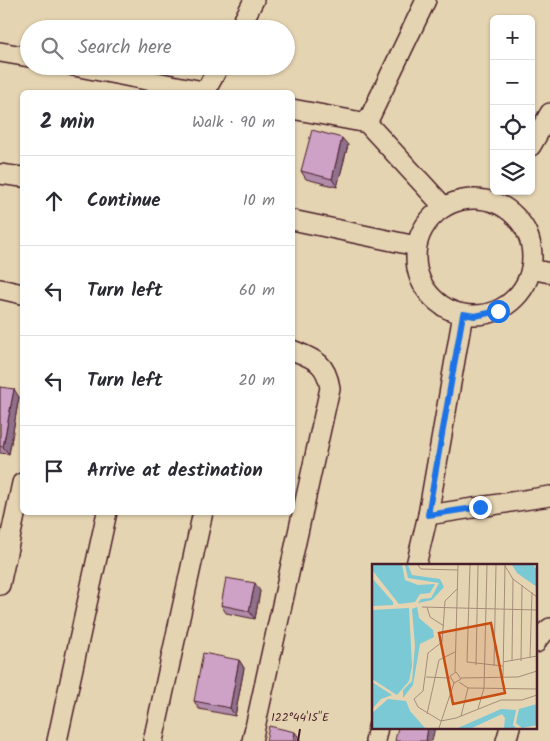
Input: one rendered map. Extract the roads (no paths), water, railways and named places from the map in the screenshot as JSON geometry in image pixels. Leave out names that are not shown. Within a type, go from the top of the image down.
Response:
[{"type":"street","points":[[244,20],[254,0]]},
{"type":"street","points":[[367,123],[426,0]]},
{"type":"street","points":[[0,52],[20,55]]},
{"type":"street","points":[[120,75],[196,90]]},
{"type":"street","points":[[207,90],[214,75]]},
{"type":"street","points":[[295,110],[367,123],[444,207]]},
{"type":"street","points":[[535,139],[550,113]]},
{"type":"street","points":[[0,174],[20,177]]},
{"type":"street","points":[[502,197],[518,218],[530,239],[533,263],[527,283],[515,300],[498,311],[475,316],[452,312],[430,296],[416,271],[416,246],[421,231],[436,211],[462,199],[492,201],[502,197]]},
{"type":"street","points":[[295,221],[416,246]]},
{"type":"street","points":[[531,269],[550,273]]},
{"type":"street","points":[[0,288],[20,293]]},
{"type":"street","points":[[416,564],[428,515],[463,314]]},
{"type":"street","points":[[252,741],[330,388],[328,374],[317,360],[295,351]]},
{"type":"street","points":[[0,585],[20,493]]},
{"type":"street","points":[[428,515],[550,496]]},
{"type":"street","points":[[57,741],[106,515]]},
{"type":"street","points":[[153,741],[202,515]]},
{"type":"street","points":[[538,638],[550,628]]},
{"type":"street","points":[[375,741],[378,728]]},
{"type":"street","points":[[506,741],[510,728]]}]
